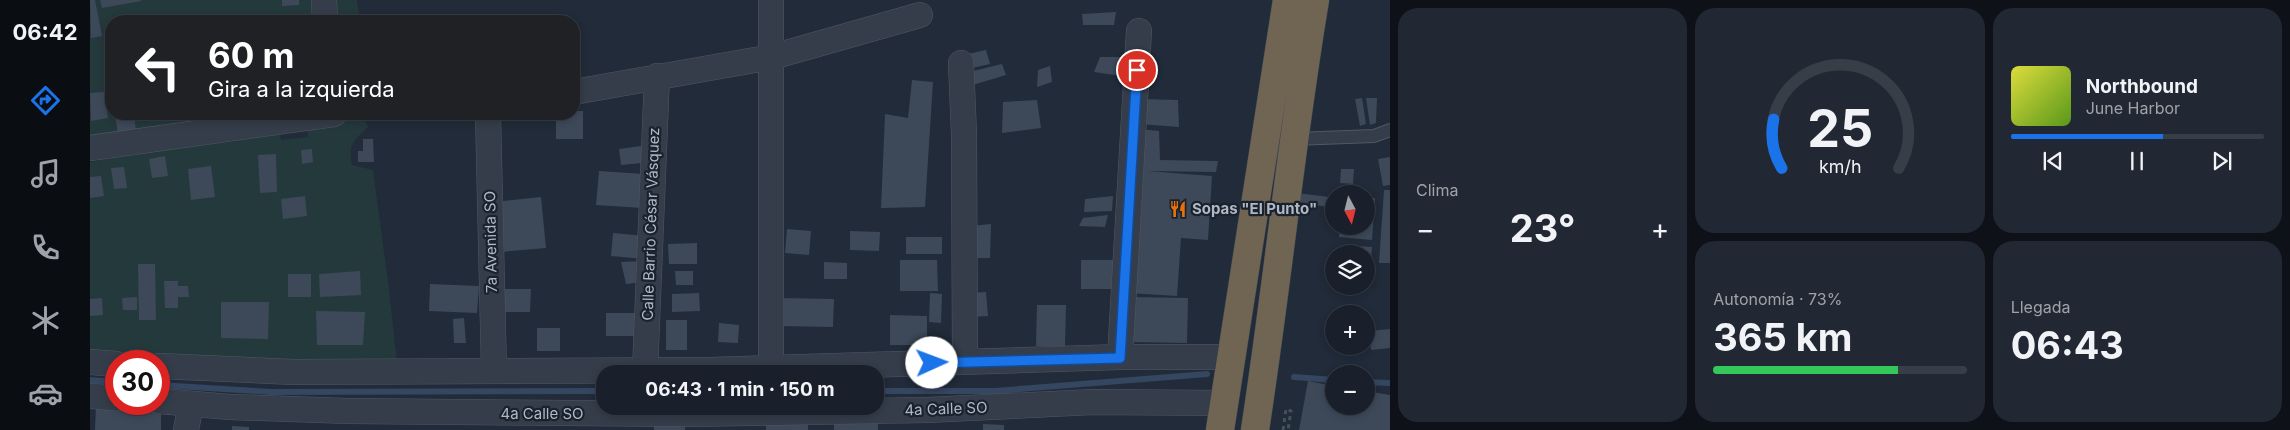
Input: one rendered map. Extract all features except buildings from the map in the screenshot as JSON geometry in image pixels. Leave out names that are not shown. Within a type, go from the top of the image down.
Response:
[{"type":"highway","points":[[1220,430],[1287,0]]},
{"type":"highway","points":[[1255,430],[1268,348],[1300,88],[1315,0]]},
{"type":"street","points":[[324,0],[325,15]]},
{"type":"street","points":[[770,0],[772,57],[771,365]]},
{"type":"street","points":[[580,91],[772,57],[920,15]]},
{"type":"street","points":[[1120,358],[1139,31]]},
{"type":"street","points":[[961,63],[964,134],[965,362]]},
{"type":"street","name":"Calle Barrio César Vásquez","points":[[645,365],[657,76]]},
{"type":"street","points":[[90,148],[287,120]]},
{"type":"street","name":"7a Avenida SO","points":[[488,120],[494,370]]},
{"type":"street","points":[[868,365],[1231,357]]},
{"type":"street","points":[[90,362],[105,363]]},
{"type":"street","points":[[170,366],[293,372],[596,371]]},
{"type":"street","points":[[90,396],[105,397]]},
{"type":"street","name":"4a Calle SO","points":[[170,402],[338,411],[449,421],[763,422],[955,420],[1093,402],[1224,404]]},
{"type":"street","points":[[186,430],[191,404]]},
{"type":"lane","points":[[1294,139],[1374,136],[1390,130]]},
{"type":"path","points":[[1283,430],[1286,410],[1291,411],[1288,430]]},
{"type":"green space","points":[[90,0],[316,0],[317,15],[105,15],[105,120],[244,120],[90,142]]},
{"type":"green space","points":[[326,0],[357,0],[359,15],[327,15]]},
{"type":"green space","points":[[365,120],[368,127],[353,143],[351,158],[352,165],[373,170],[397,363],[184,359],[170,358],[170,350],[90,351],[90,162],[163,149],[239,141],[239,134],[280,134],[281,140],[308,137],[307,124]]},
{"type":"waterway","points":[[884,391],[995,391],[1207,374]]},
{"type":"waterway","points":[[1294,377],[1325,379]]},
{"type":"waterway","points":[[90,380],[105,381]]},
{"type":"waterway","points":[[1375,382],[1390,383]]},
{"type":"waterway","points":[[170,386],[272,392],[596,391]]},
{"type":"place","name":"Sopas \"El Punto\"","points":[[1178,209]]},
{"type":"route","points":[[932,363],[1120,358],[1137,70]]}]
